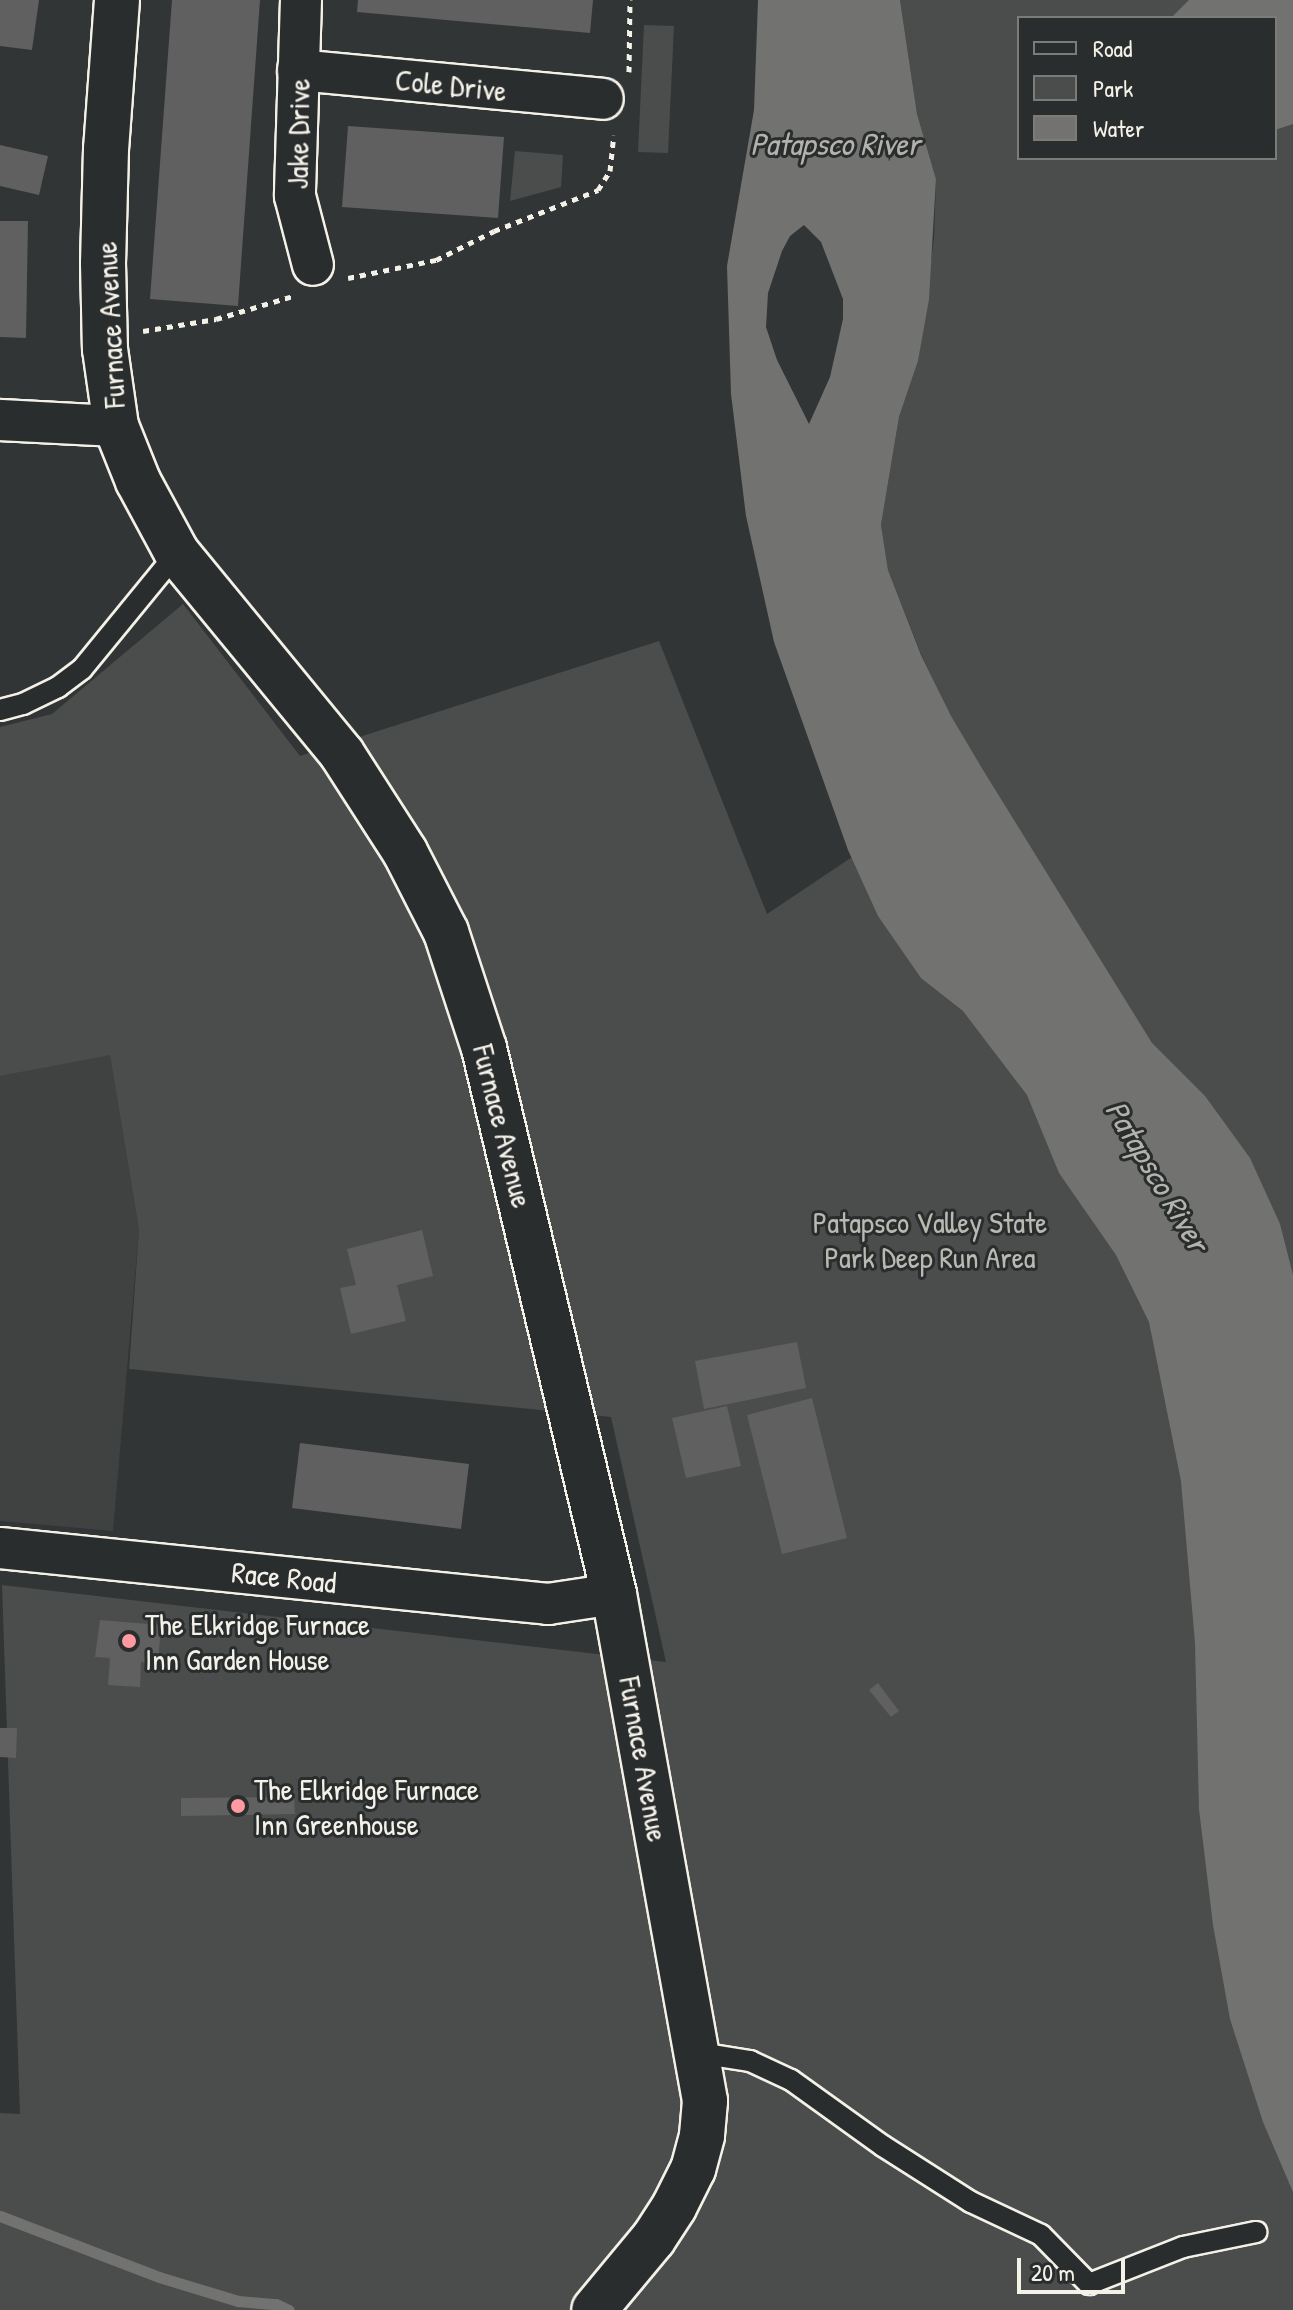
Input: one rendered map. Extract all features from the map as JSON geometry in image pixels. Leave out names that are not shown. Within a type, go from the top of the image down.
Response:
[{"type":"street","name":"Furnace Avenue","points":[[117,0],[106,149],[103,263],[105,349],[116,426],[138,481],[177,553],[342,754],[405,852],[446,932],[484,1048],[614,1594],[699,2053],[705,2101],[702,2136],[693,2169],[653,2239],[594,2310]]},
{"type":"street","name":"Jake Drive","points":[[301,0],[295,196],[318,280]]},
{"type":"street","name":"Cole Drive","points":[[298,70],[615,102]]},
{"type":"street","points":[[0,420],[116,426]]},
{"type":"street","name":"Race Road","points":[[0,1548],[548,1604],[614,1594]]},
{"type":"lane","points":[[0,710],[47,693],[82,669],[177,553]]},
{"type":"lane","points":[[699,2053],[750,2061],[791,2080],[883,2146],[958,2194],[1041,2235],[1089,2284],[1183,2247],[1256,2232]]},
{"type":"path","points":[[142,331],[216,319],[318,280],[436,260],[494,231],[598,190],[610,171],[615,102],[630,0]]},
{"type":"shaded area","points":[[110,1054],[139,1230],[113,1531],[0,1521],[0,1076]]},
{"type":"green space","name":"Patapsco Valley State Park Deep Run Area","points":[[900,0],[1293,0],[1293,2310],[0,2310],[0,2113],[20,2114],[2,1585],[666,1662],[611,1417],[129,1369],[139,1230],[110,1055],[0,1076],[0,727],[52,714],[183,604],[300,756],[659,641],[767,914],[982,770],[951,717],[921,654],[888,570],[881,525],[899,417],[918,361],[934,238],[936,179],[917,114]]},
{"type":"green space","points":[[644,25],[674,26],[668,153],[638,152]]},
{"type":"green space","points":[[515,151],[563,155],[561,187],[510,201]]},
{"type":"water","name":"Patapsco River","points":[[758,0],[900,0],[917,114],[936,179],[929,299],[918,361],[899,417],[881,525],[888,570],[921,655],[951,716],[983,770],[1152,1043],[1205,1096],[1250,1158],[1280,1224],[1293,1275],[1293,2192],[1263,2122],[1230,2019],[1213,1925],[1199,1809],[1195,1643],[1181,1481],[1149,1322],[1116,1255],[1059,1173],[1027,1095],[963,1011],[921,978],[878,916],[848,850],[774,642],[746,516],[731,394],[727,266],[754,110]],"holes":[[[804,225],[821,242],[843,299],[843,319],[830,377],[809,424],[777,360],[766,327],[768,293],[790,236]]]},
{"type":"water","points":[[1189,0],[1293,0],[1293,124],[1277,129],[1277,16],[1173,16]]},
{"type":"building","points":[[0,0],[39,0],[32,50],[0,46]]},
{"type":"building","points":[[172,0],[260,0],[238,306],[150,299]]},
{"type":"building","points":[[358,0],[593,0],[590,33],[357,12]]},
{"type":"building","points":[[348,126],[504,137],[498,218],[342,207]]},
{"type":"building","points":[[0,145],[48,156],[39,195],[0,186]]},
{"type":"building","points":[[0,221],[28,221],[26,338],[0,337]]},
{"type":"building","points":[[422,1230],[433,1276],[397,1285],[406,1321],[351,1334],[340,1288],[356,1285],[347,1249]]},
{"type":"building","points":[[797,1342],[806,1388],[704,1409],[695,1361]]},
{"type":"building","points":[[812,1398],[847,1538],[782,1554],[747,1415]]},
{"type":"building","points":[[727,1406],[741,1466],[686,1478],[672,1418]]},
{"type":"building","points":[[300,1443],[469,1464],[461,1529],[292,1508]]},
{"type":"building","name":"The Elkridge Furnace Inn Garden House","points":[[100,1620],[161,1625],[158,1664],[141,1662],[140,1687],[108,1685],[110,1658],[95,1657]]},
{"type":"building","points":[[878,1683],[899,1711],[891,1717],[869,1690]]},
{"type":"building","points":[[0,1728],[17,1728],[16,1758],[0,1757]]},
{"type":"building","name":"The Elkridge Furnace Inn Greenhouse","points":[[294,1797],[295,1814],[181,1816],[181,1798]]},
{"type":"waterway","points":[[0,2216],[159,2277],[238,2301],[276,2304],[289,2310]]},
{"type":"place","name":"The Elkridge Furnace Inn Garden House","points":[[129,1641]]},
{"type":"place","name":"The Elkridge Furnace Inn Greenhouse","points":[[238,1806]]}]
